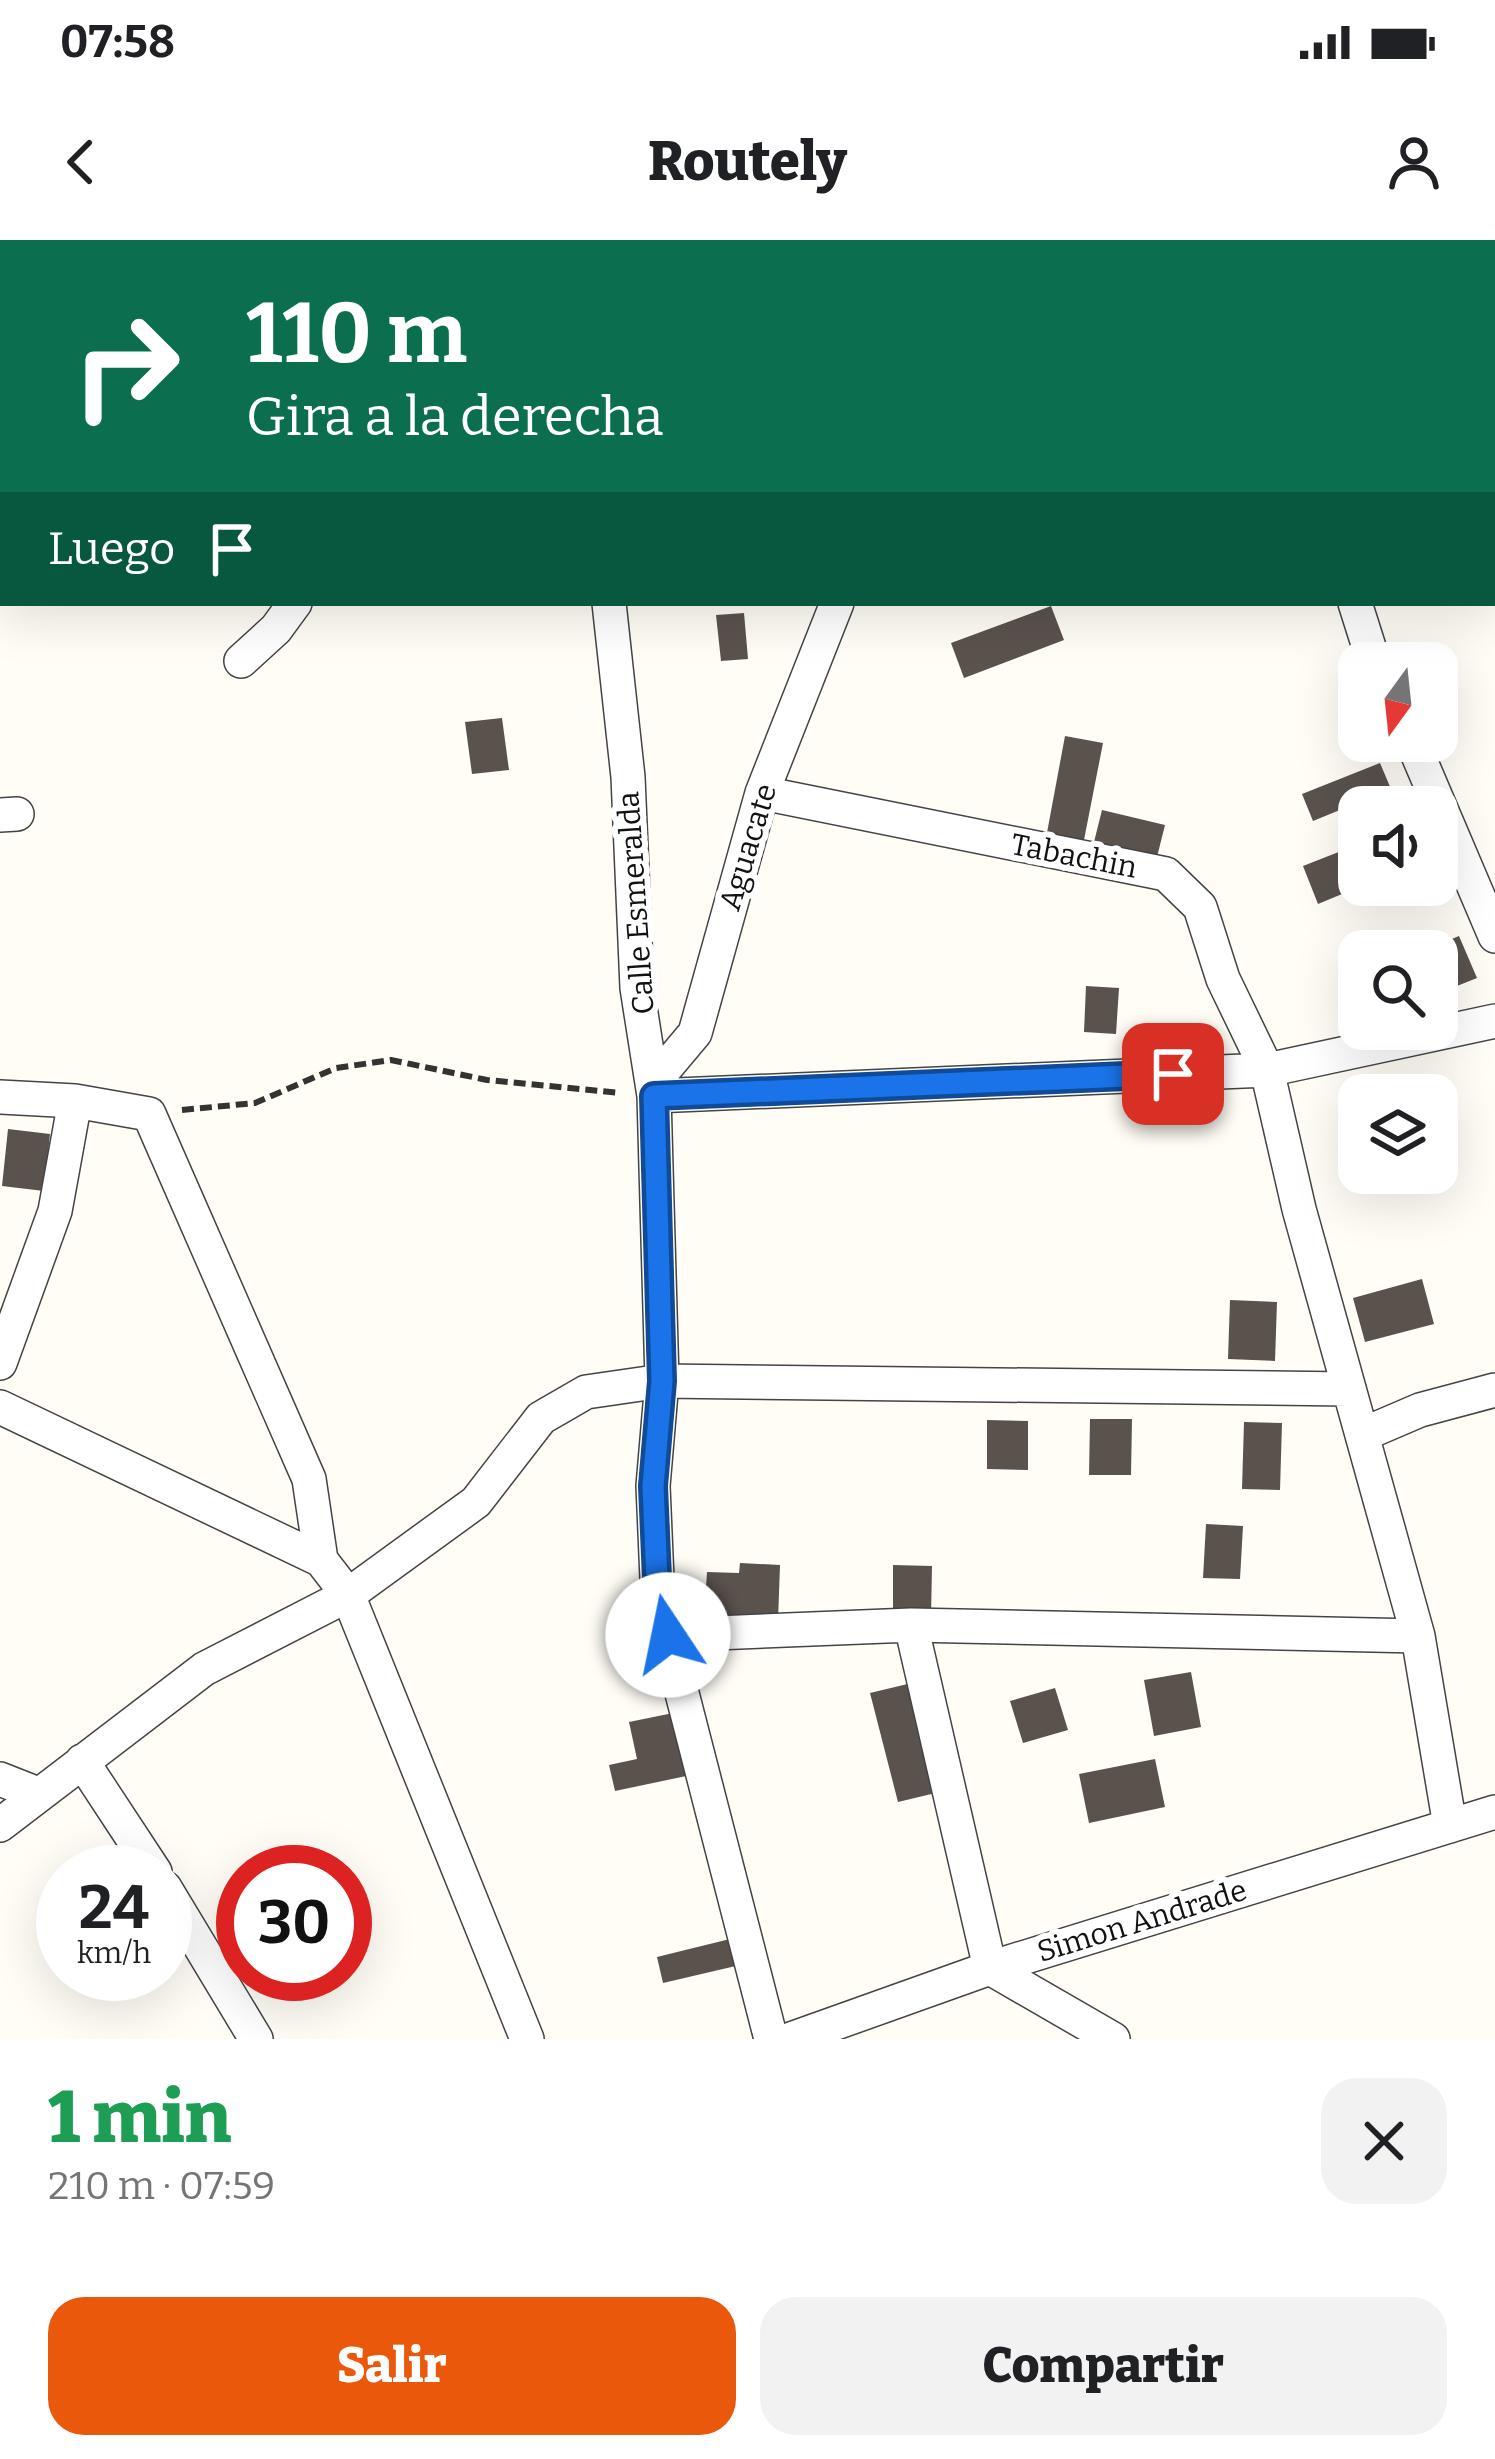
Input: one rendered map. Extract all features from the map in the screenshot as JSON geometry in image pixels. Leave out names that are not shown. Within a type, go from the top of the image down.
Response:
[{"type":"street","points":[[241,661],[292,606]]},
{"type":"street","name":"Calle Esmeralda","points":[[609,606],[628,777],[637,988],[653,1089],[662,1381],[653,1486],[657,1579],[771,2039]]},
{"type":"street","name":"Aguacate","points":[[653,1089],[695,1033],[762,793],[836,606]]},
{"type":"street","points":[[1355,606],[1367,642]]},
{"type":"street","points":[[1421,762],[1495,936]]},
{"type":"street","name":"Tabachin","points":[[762,793],[1166,874],[1201,907],[1222,979],[1267,1070],[1418,1636],[1450,1826]]},
{"type":"street","points":[[653,1089],[1267,1070],[1495,1022]]},
{"type":"street","points":[[0,1097],[75,1101],[149,1114],[309,1479],[321,1560]]},
{"type":"street","points":[[0,1364],[55,1210],[75,1101]]},
{"type":"street","points":[[0,1825],[204,1669],[347,1594],[476,1502],[541,1418],[586,1392],[662,1381],[1349,1389]]},
{"type":"street","points":[[1364,1434],[1420,1410],[1495,1390]]},
{"type":"street","points":[[0,1407],[321,1560],[347,1594],[527,2039]]},
{"type":"street","points":[[911,1624],[990,1968],[1113,2039]]},
{"type":"street","points":[[668,1635],[911,1624],[1418,1636]]},
{"type":"street","points":[[82,1761],[137,1845]]},
{"type":"street","points":[[0,1779],[38,1794]]},
{"type":"street","name":"Simon Andrade","points":[[791,2039],[990,1968],[1495,1812]]},
{"type":"street","points":[[192,1933],[256,2039]]},
{"type":"path","points":[[149,1114],[255,1102],[336,1068],[391,1060],[487,1080],[653,1089]]},
{"type":"building","points":[[1051,606],[1064,640],[964,678],[951,643]]},
{"type":"building","points":[[744,613],[748,659],[721,661],[716,615]]},
{"type":"building","points":[[502,718],[509,770],[472,774],[465,722]]},
{"type":"building","points":[[1065,736],[1103,743],[1083,845],[1046,838]]},
{"type":"building","points":[[1380,763],[1390,786],[1338,786],[1338,811],[1313,821],[1302,794]]},
{"type":"building","points":[[1102,810],[1165,825],[1156,861],[1093,846]]},
{"type":"building","points":[[1338,852],[1338,896],[1318,904],[1303,866]]},
{"type":"building","points":[[1458,936],[1477,978],[1458,986]]},
{"type":"building","points":[[1086,986],[1119,988],[1116,1034],[1084,1032]]},
{"type":"building","points":[[8,1129],[50,1134],[44,1191],[2,1186]]},
{"type":"building","points":[[1422,1279],[1434,1324],[1365,1342],[1353,1298]]},
{"type":"building","points":[[1230,1300],[1277,1302],[1275,1361],[1228,1359]]},
{"type":"building","points":[[1090,1419],[1132,1419],[1131,1475],[1089,1475]]},
{"type":"building","points":[[987,1420],[1028,1421],[1028,1470],[987,1469]]},
{"type":"building","points":[[1244,1422],[1282,1423],[1280,1490],[1242,1489]]},
{"type":"building","points":[[1206,1524],[1243,1526],[1240,1579],[1203,1578]]},
{"type":"building","points":[[740,1563],[780,1565],[778,1621],[704,1616],[707,1572],[739,1573]]},
{"type":"building","points":[[893,1565],[932,1566],[931,1617],[893,1617]]},
{"type":"building","points":[[1191,1672],[1201,1727],[1154,1736],[1144,1680]]},
{"type":"building","points":[[920,1681],[948,1790],[898,1802],[870,1693]]},
{"type":"building","points":[[1055,1688],[1068,1730],[1023,1743],[1010,1701]]},
{"type":"building","points":[[678,1712],[691,1775],[615,1791],[609,1765],[637,1759],[629,1722]]},
{"type":"building","points":[[1155,1759],[1165,1807],[1089,1823],[1079,1774]]},
{"type":"building","points":[[734,1938],[740,1965],[663,1983],[657,1957]]},
{"type":"route","points":[[668,1635],[657,1579],[653,1486],[662,1381],[654,1096],[1173,1074]]}]
